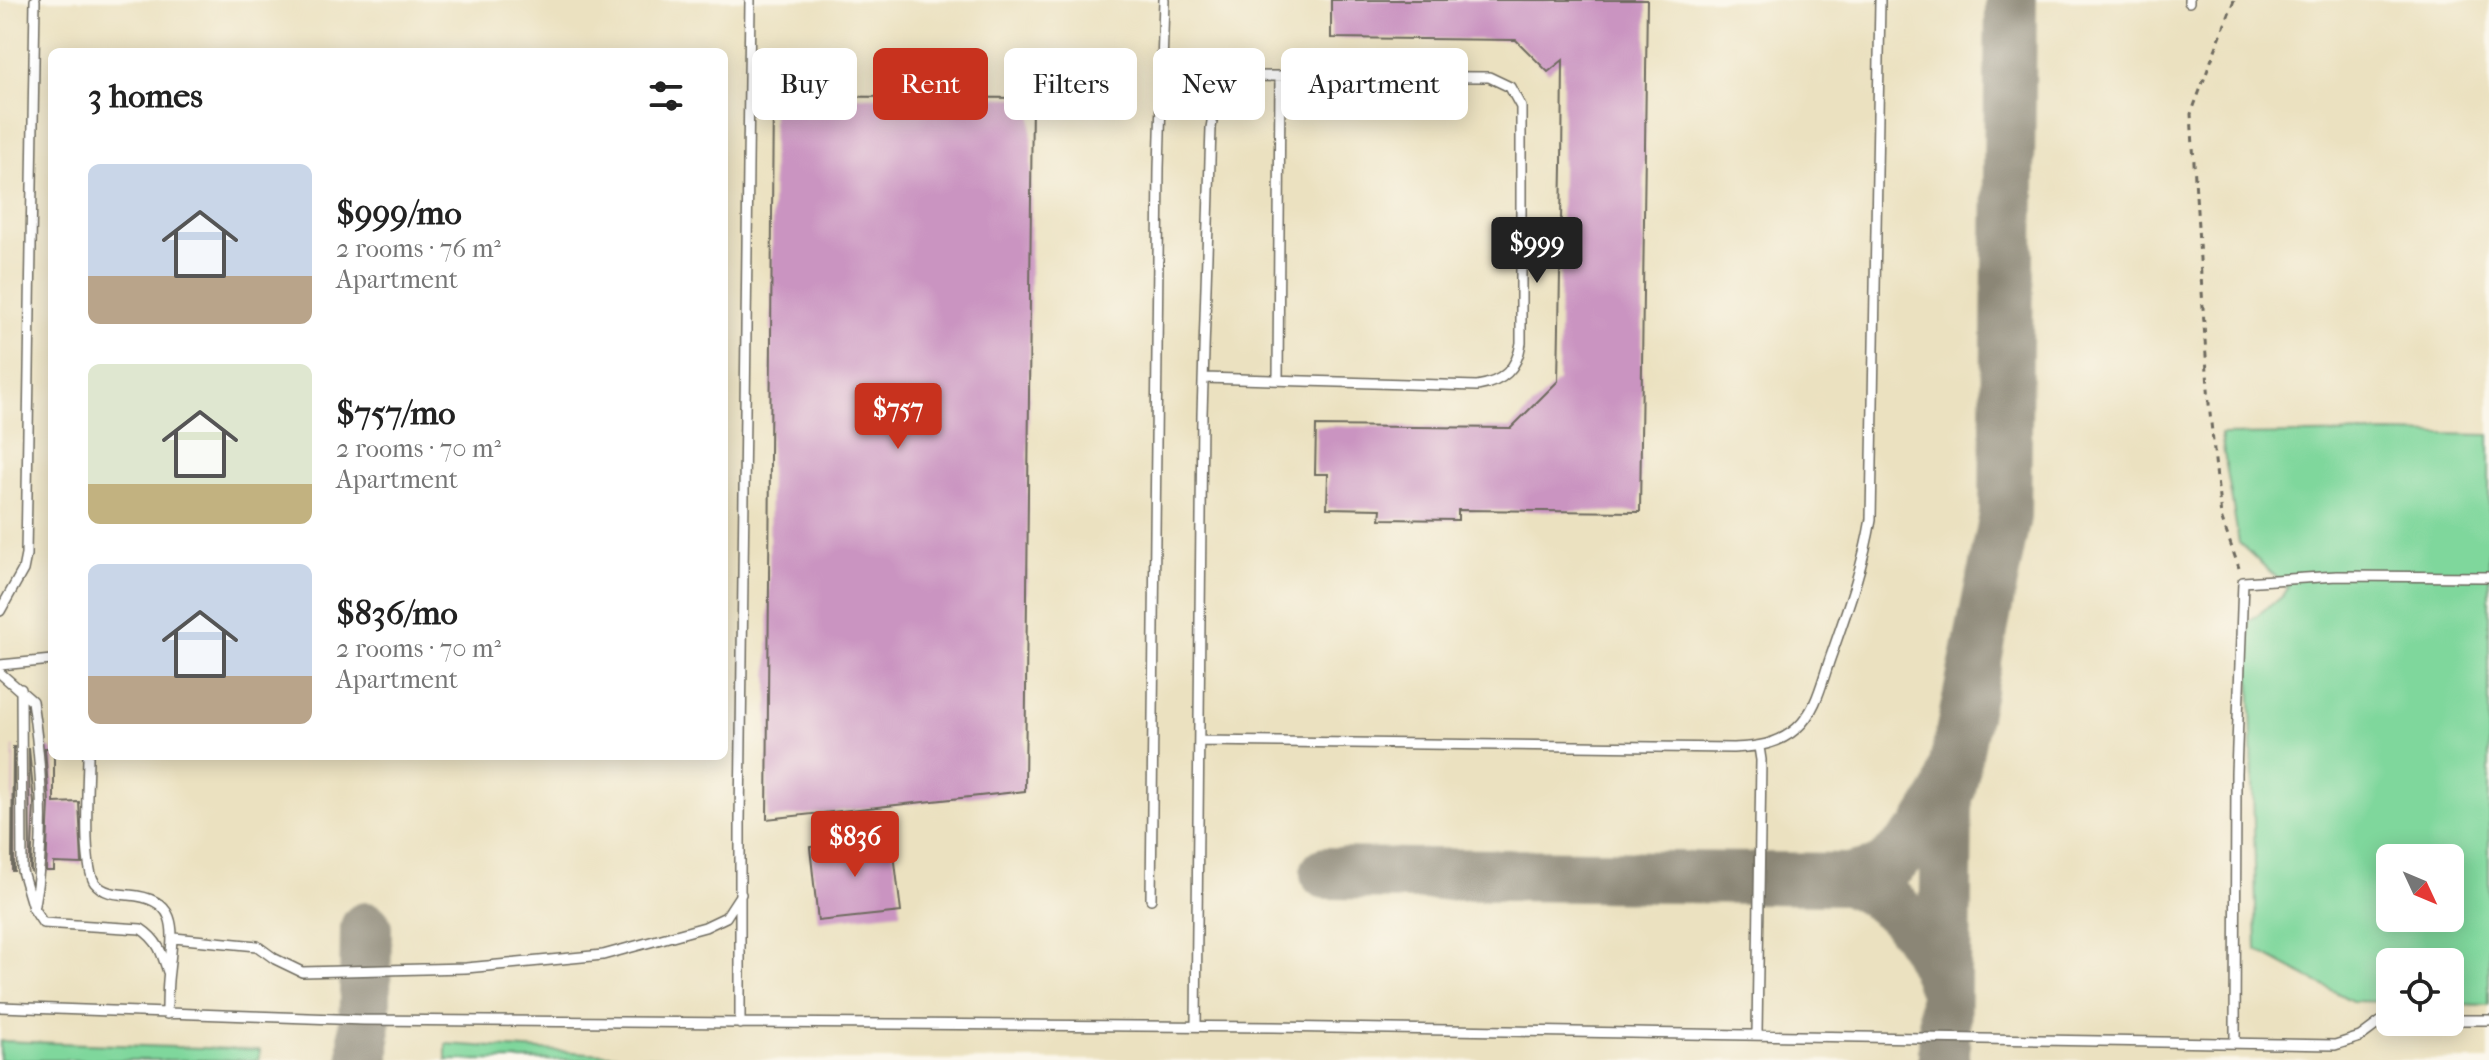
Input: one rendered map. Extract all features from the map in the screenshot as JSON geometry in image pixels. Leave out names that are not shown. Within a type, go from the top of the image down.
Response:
[{"type":"lane","points":[[0,611],[23,570],[26,555],[35,0]]},
{"type":"lane","points":[[740,1024],[750,0]]},
{"type":"lane","points":[[1151,899],[1159,168],[1164,0]]},
{"type":"lane","points":[[1200,741],[1759,747],[1796,730],[1817,698],[1851,604],[1871,519],[1880,0]]},
{"type":"lane","points":[[1196,1026],[1204,378],[1213,112],[1229,85],[1242,76],[1489,77],[1510,87],[1521,107],[1521,343],[1513,368],[1503,378],[1491,384],[1204,378]]},
{"type":"lane","points":[[1278,380],[1280,76]]},
{"type":"lane","points":[[2235,1043],[2236,773],[2243,582],[2337,576],[2489,577]]},
{"type":"lane","points":[[0,665],[48,660]]},
{"type":"lane","points":[[0,673],[32,701],[39,748],[40,871],[33,908]]},
{"type":"lane","points":[[21,689],[22,871],[33,908],[43,923],[141,929],[154,937],[162,950],[168,972]]},
{"type":"lane","points":[[1757,1034],[1759,747]]},
{"type":"lane","points":[[88,760],[88,863],[95,883],[110,894],[140,896],[167,910],[172,924],[174,938],[168,972],[167,1014]]},
{"type":"lane","points":[[174,938],[257,946],[302,972],[466,968],[603,955],[676,935],[726,917],[741,894]]},
{"type":"lane","points":[[0,1007],[364,1020],[1196,1026],[2335,1045],[2360,1037],[2376,1025]]},
{"type":"lane","points":[[2464,1020],[2489,1020]]},
{"type":"path","points":[[2234,0],[2191,114],[2209,404],[2221,517],[2243,582]]},
{"type":"green space","points":[[2221,435],[2489,435],[2489,1005],[2464,1004],[2464,948],[2376,948],[2376,1002],[2352,1001],[2257,950],[2249,621],[2283,596],[2288,588],[2239,543]]},
{"type":"green space","points":[[0,1041],[260,1050],[259,1060],[0,1060]]},
{"type":"green space","points":[[446,1044],[700,1060],[446,1060]]},
{"type":"building","points":[[1331,0],[1647,0],[1640,512],[1458,510],[1458,520],[1380,519],[1381,509],[1327,508],[1328,474],[1315,474],[1316,426],[1511,428],[1558,381],[1563,60],[1548,72],[1516,40],[1331,38]]},
{"type":"building","points":[[857,97],[873,97],[873,120],[988,120],[988,98],[1004,98],[1004,120],[1032,120],[1025,791],[767,819],[773,120],[857,120]]},
{"type":"building","points":[[13,747],[14,871],[12,871]]},
{"type":"building","points":[[29,748],[34,803],[31,871],[30,870]]},
{"type":"building","points":[[45,748],[48,748],[48,760],[54,760],[54,803],[79,802],[82,864],[54,863],[54,871],[46,871],[49,803]]},
{"type":"building","points":[[892,837],[901,912],[818,921],[810,847]]},
{"type":"taxiway","points":[[1326,873],[1849,879],[1882,871],[1922,835],[1950,789],[2005,516],[2011,0]]},
{"type":"taxiway","points":[[1944,1060],[1947,795]]},
{"type":"taxiway","points":[[1849,879],[1882,898],[1907,920],[1926,948],[1942,983]]},
{"type":"taxiway","points":[[364,1060],[366,928]]}]
